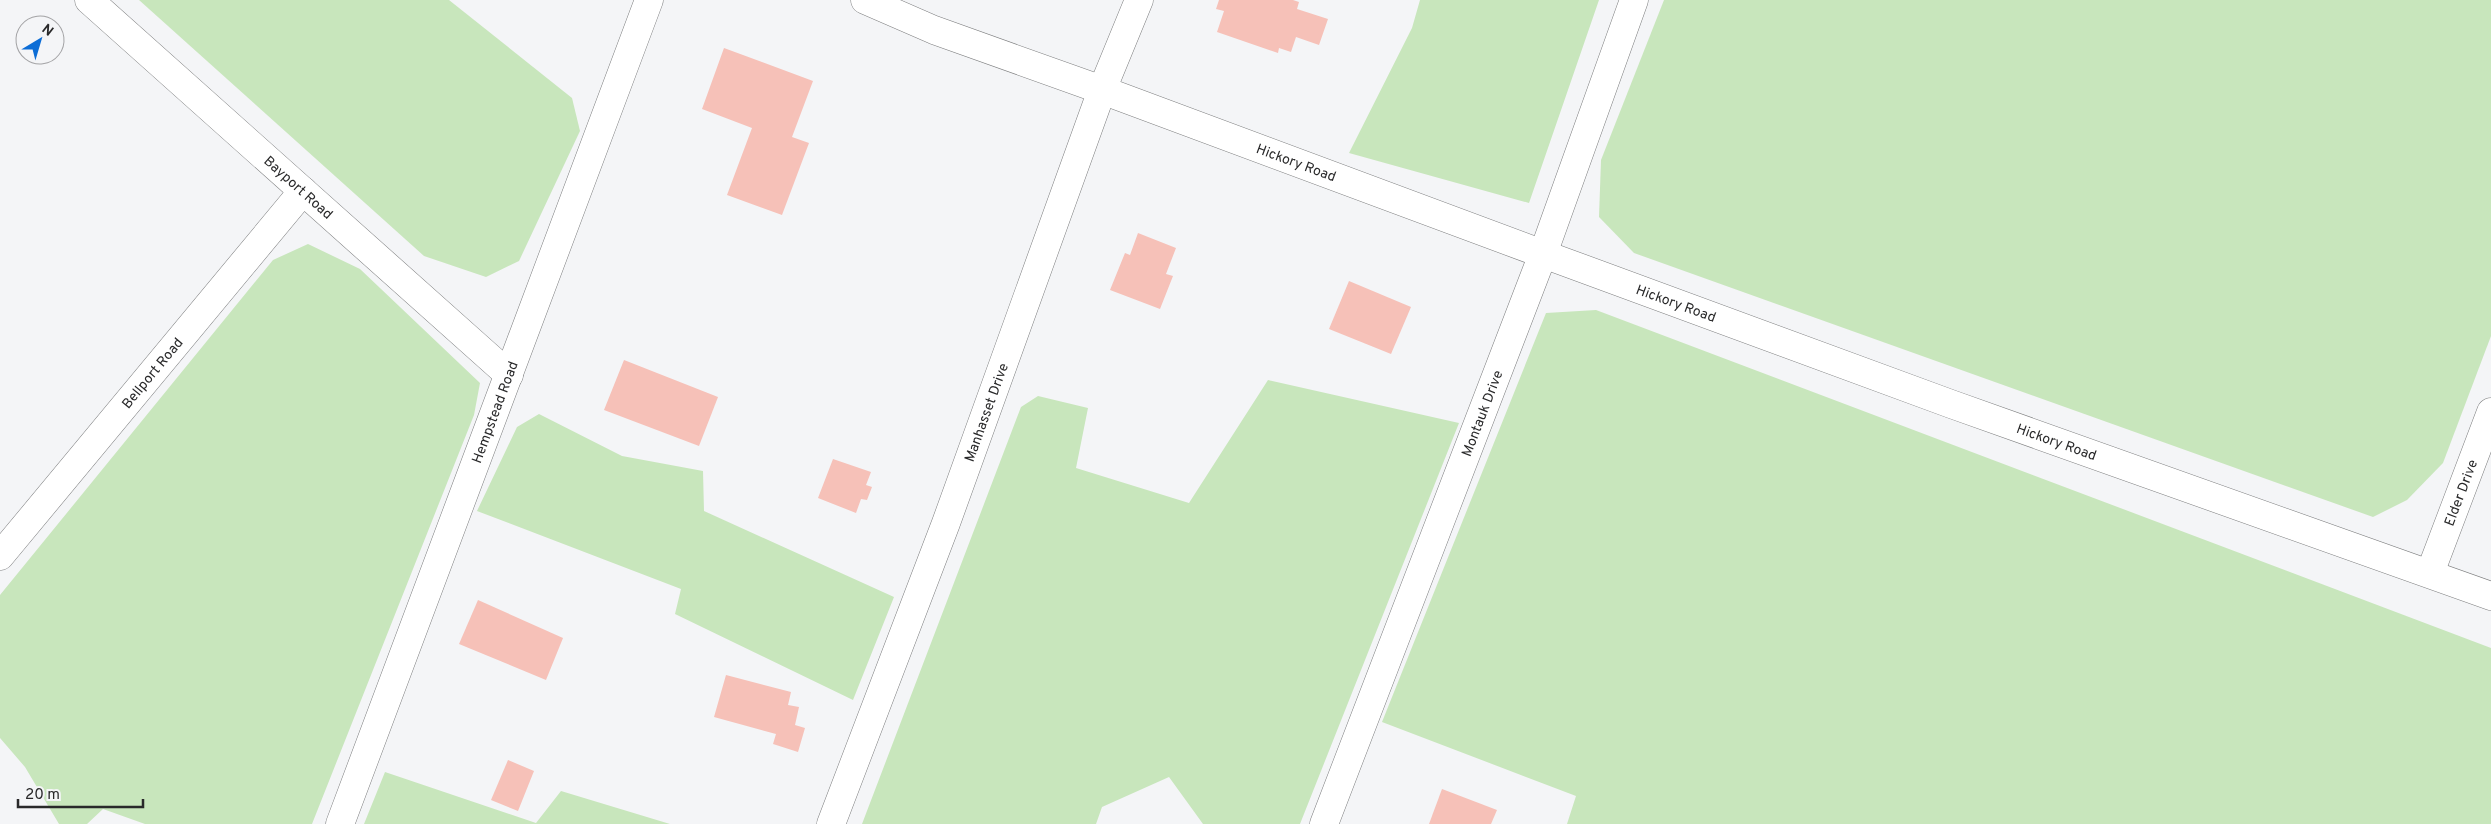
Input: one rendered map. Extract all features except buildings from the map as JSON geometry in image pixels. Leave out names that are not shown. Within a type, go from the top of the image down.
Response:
[{"type":"street","name":"Bayport Road","points":[[89,0],[509,374]]},
{"type":"street","name":"Hempstead Road","points":[[340,824],[649,0]]},
{"type":"street","name":"Hickory Road","points":[[865,0],[934,30],[1102,90],[1951,404],[2491,596]]},
{"type":"street","name":"Manhasset Drive","points":[[831,824],[946,523],[1102,90],[1139,0]]},
{"type":"street","name":"Montauk Drive","points":[[1324,824],[1543,254],[1634,0]]},
{"type":"street","name":"Bellport Road","points":[[0,556],[303,191]]},
{"type":"street","name":"Elder Drive","points":[[2430,573],[2491,412]]},
{"type":"green space","points":[[139,0],[449,0],[572,98],[580,131],[519,261],[486,277],[424,256]]},
{"type":"green space","points":[[1420,0],[1599,0],[1529,203],[1349,153],[1412,28]]},
{"type":"green space","points":[[1664,0],[2491,0],[2491,336],[2443,463],[2407,500],[2373,517],[1634,253],[1599,217],[1601,160]]},
{"type":"green space","points":[[308,244],[360,269],[480,383],[474,415],[312,824],[145,824],[103,809],[87,824],[59,824],[25,767],[0,738],[0,595],[273,260]]},
{"type":"green space","points":[[1596,310],[2491,648],[2491,824],[1567,824],[1576,796],[1382,722],[1546,313]]},
{"type":"green space","points":[[1268,380],[1459,423],[1300,824],[1203,824],[1169,777],[1102,807],[1096,824],[862,824],[1021,407],[1038,396],[1088,408],[1076,468],[1189,503]]},
{"type":"green space","points":[[539,414],[622,456],[703,471],[704,511],[894,597],[853,700],[675,614],[681,589],[477,511],[517,427]]},
{"type":"green space","points":[[385,772],[536,823],[561,791],[670,824],[364,824]]}]
